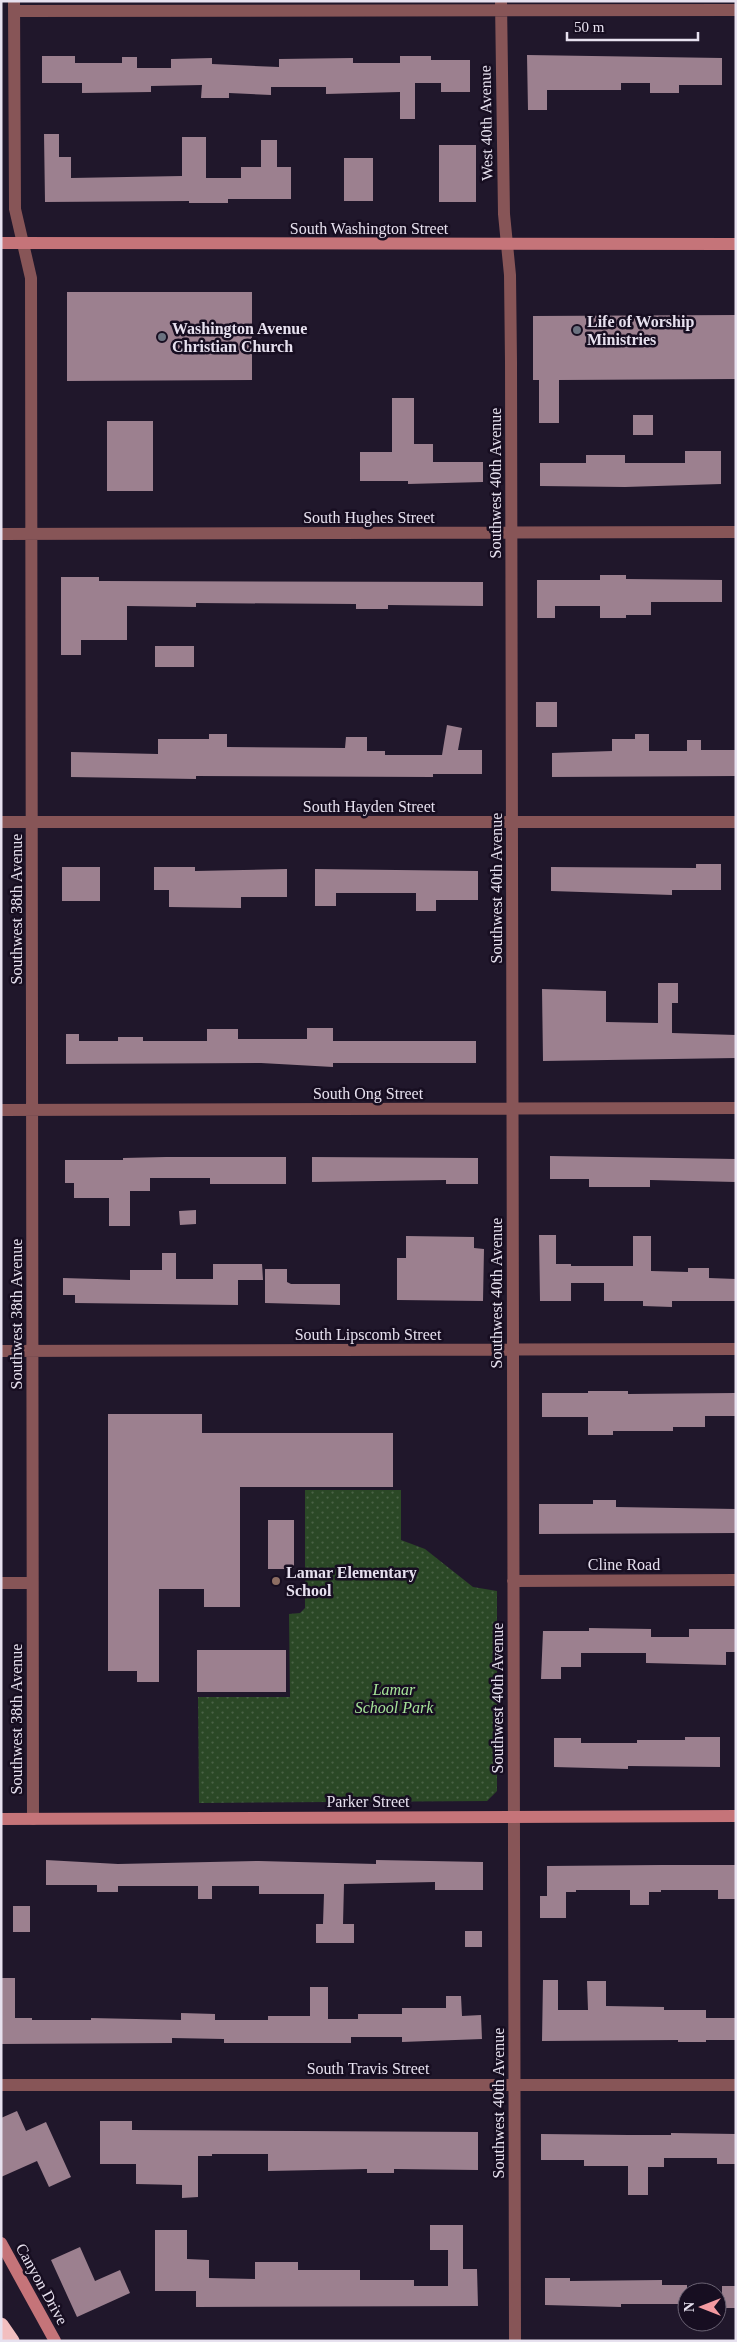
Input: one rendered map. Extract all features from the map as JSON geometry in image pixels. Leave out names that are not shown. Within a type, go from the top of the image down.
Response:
[{"type":"highway","points":[[1,2325],[12,2341]]},
{"type":"main road","name":"South Washington Street","points":[[1,244],[736,244]]},
{"type":"main road","name":"Parker Street","points":[[1,1819],[736,1816]]},
{"type":"main road","name":"Canyon Drive","points":[[1,2244],[55,2341]]},
{"type":"street","points":[[14,6],[501,6],[736,10]]},
{"type":"street","name":"Southwest 38th Avenue","points":[[14,6],[15,209],[31,278],[33,1818]]},
{"type":"street","name":"West 40th Avenue","points":[[501,6],[504,214],[507,245]]},
{"type":"street","name":"Southwest 40th Avenue","points":[[507,245],[510,274],[511,533],[515,2341]]},
{"type":"street","name":"South Hughes Street","points":[[1,534],[736,532]]},
{"type":"street","name":"South Hayden Street","points":[[1,822],[736,822]]},
{"type":"street","name":"South Ong Street","points":[[1,1110],[736,1108]]},
{"type":"street","name":"South Lipscomb Street","points":[[1,1351],[736,1349]]},
{"type":"street","name":"Cline Road","points":[[513,1581],[736,1580]]},
{"type":"street","points":[[1,1583],[32,1583]]},
{"type":"street","name":"South Travis Street","points":[[1,2085],[736,2085]]},
{"type":"green space","name":"Lamar School Park","points":[[305,1490],[401,1490],[401,1540],[425,1549],[473,1587],[497,1591],[497,1791],[487,1801],[199,1803],[198,1697],[290,1697],[289,1614],[300,1613],[305,1608]]},
{"type":"building","points":[[527,55],[722,58],[722,85],[679,85],[679,93],[650,93],[650,83],[621,83],[621,90],[547,90],[547,110],[528,110]]},
{"type":"building","points":[[42,56],[75,56],[75,63],[122,63],[122,57],[137,57],[137,68],[171,68],[171,59],[212,58],[212,64],[279,67],[279,59],[353,58],[353,63],[400,63],[400,56],[431,56],[431,60],[470,60],[470,92],[441,92],[441,83],[415,83],[415,119],[400,119],[400,92],[326,94],[326,87],[271,87],[271,95],[229,93],[229,98],[201,98],[202,85],[151,86],[151,92],[82,93],[82,83],[42,83]]},
{"type":"building","points":[[44,134],[59,134],[59,157],[71,157],[71,178],[182,176],[182,137],[206,137],[206,178],[241,178],[241,167],[261,167],[261,140],[277,140],[277,167],[291,167],[291,199],[228,199],[228,203],[189,203],[189,201],[45,202]]},
{"type":"building","points":[[439,145],[476,145],[476,202],[439,202]]},
{"type":"building","points":[[344,158],[373,158],[373,201],[344,201]]},
{"type":"building","points":[[67,292],[252,292],[252,380],[67,381]]},
{"type":"building","points":[[736,315],[736,379],[559,380],[559,423],[539,423],[539,380],[533,380],[533,316]]},
{"type":"building","points":[[392,398],[414,398],[414,444],[433,444],[433,462],[483,462],[483,482],[408,484],[408,481],[360,481],[360,452],[392,452]]},
{"type":"building","points":[[633,415],[653,415],[653,435],[633,435]]},
{"type":"building","points":[[107,421],[153,421],[153,491],[107,491]]},
{"type":"building","points":[[685,451],[721,451],[721,484],[625,487],[540,486],[540,463],[586,463],[586,455],[625,455],[625,463],[685,463]]},
{"type":"building","points":[[600,575],[626,575],[626,579],[722,580],[722,602],[651,602],[651,615],[626,615],[626,618],[600,618],[600,606],[555,606],[555,618],[537,618],[537,580],[600,580]]},
{"type":"building","points":[[61,577],[99,577],[99,581],[483,582],[483,606],[388,605],[388,609],[356,609],[356,604],[196,603],[196,607],[127,606],[127,640],[81,640],[81,655],[61,655]]},
{"type":"building","points":[[155,646],[194,646],[194,667],[155,667]]},
{"type":"building","points":[[536,702],[557,702],[557,727],[536,727]]},
{"type":"building","points":[[447,725],[462,728],[458,750],[482,750],[482,774],[433,774],[433,777],[196,776],[196,779],[71,777],[71,752],[158,754],[158,739],[209,739],[209,734],[227,734],[227,747],[345,748],[346,737],[367,737],[367,751],[385,751],[385,755],[442,755]]},
{"type":"building","points":[[635,734],[649,734],[649,751],[687,751],[687,740],[701,740],[701,750],[736,750],[736,776],[552,777],[552,753],[612,751],[612,739],[635,739]]},
{"type":"building","points":[[696,864],[721,864],[721,890],[672,890],[672,895],[551,891],[551,867],[696,868]]},
{"type":"building","points":[[62,867],[100,867],[100,901],[62,901]]},
{"type":"building","points":[[154,867],[195,867],[195,871],[287,869],[287,897],[241,897],[241,908],[169,907],[169,890],[154,890]]},
{"type":"building","points":[[315,869],[478,871],[478,900],[436,900],[436,911],[416,911],[416,893],[336,893],[336,906],[315,906]]},
{"type":"building","points":[[658,983],[678,983],[678,1003],[672,1003],[672,1033],[736,1035],[736,1058],[543,1061],[542,989],[606,991],[606,1022],[658,1023]]},
{"type":"building","points":[[307,1028],[333,1028],[333,1041],[476,1041],[476,1063],[333,1063],[333,1067],[261,1063],[66,1064],[66,1034],[79,1034],[79,1041],[118,1041],[118,1037],[143,1037],[143,1041],[207,1041],[207,1029],[238,1029],[238,1039],[307,1039]]},
{"type":"building","points":[[550,1156],[736,1159],[736,1182],[650,1180],[650,1187],[589,1187],[589,1179],[550,1179]]},
{"type":"building","points":[[286,1157],[286,1184],[210,1184],[210,1178],[150,1178],[150,1191],[130,1191],[130,1226],[109,1226],[109,1198],[74,1198],[74,1183],[65,1183],[65,1160],[123,1160],[123,1158]]},
{"type":"building","points":[[312,1157],[478,1158],[478,1184],[446,1184],[446,1180],[312,1182]]},
{"type":"building","points":[[196,1210],[196,1224],[180,1225],[179,1211]]},
{"type":"building","points":[[539,1235],[556,1235],[556,1264],[571,1264],[571,1266],[633,1266],[633,1236],[651,1236],[651,1271],[688,1272],[688,1268],[709,1268],[709,1278],[736,1279],[736,1301],[672,1301],[672,1307],[643,1306],[643,1301],[604,1301],[604,1283],[571,1283],[571,1301],[540,1301]]},
{"type":"building","points":[[406,1236],[474,1237],[474,1248],[484,1249],[483,1301],[397,1300],[397,1258],[406,1258]]},
{"type":"building","points":[[162,1253],[176,1253],[176,1279],[213,1279],[213,1264],[262,1264],[263,1280],[238,1280],[238,1305],[75,1303],[75,1295],[63,1295],[63,1278],[130,1280],[130,1270],[162,1270]]},
{"type":"building","points":[[265,1269],[287,1269],[287,1282],[291,1284],[340,1284],[340,1305],[265,1303]]},
{"type":"building","points":[[588,1391],[628,1391],[628,1394],[736,1393],[736,1416],[705,1416],[705,1427],[673,1427],[673,1431],[613,1431],[613,1435],[588,1435],[588,1417],[542,1417],[542,1393],[588,1393]]},
{"type":"building","points":[[108,1414],[202,1414],[202,1433],[393,1433],[393,1487],[240,1487],[240,1607],[204,1607],[204,1589],[159,1589],[159,1682],[137,1682],[137,1671],[108,1671]]},
{"type":"building","points":[[593,1500],[616,1500],[616,1507],[736,1509],[736,1533],[539,1534],[539,1504],[593,1504]]},
{"type":"building","points":[[268,1520],[294,1520],[294,1569],[268,1569]]},
{"type":"building","points":[[589,1628],[651,1629],[651,1637],[689,1637],[689,1629],[736,1629],[736,1652],[726,1652],[726,1665],[646,1663],[646,1653],[581,1653],[581,1667],[561,1667],[561,1679],[541,1679],[543,1631],[589,1631]]},
{"type":"building","points":[[197,1650],[286,1650],[286,1692],[197,1692]]},
{"type":"building","points":[[685,1737],[720,1737],[720,1767],[628,1766],[628,1769],[554,1767],[554,1738],[581,1738],[581,1743],[637,1743],[637,1740],[685,1740]]},
{"type":"building","points":[[46,1860],[118,1864],[259,1861],[376,1864],[376,1860],[483,1862],[483,1890],[435,1890],[435,1882],[344,1884],[343,1924],[354,1924],[354,1943],[316,1943],[316,1924],[323,1924],[324,1894],[259,1894],[259,1886],[212,1886],[212,1899],[198,1899],[198,1886],[118,1886],[118,1892],[97,1892],[97,1885],[46,1885]]},
{"type":"building","points":[[736,1865],[736,1899],[718,1899],[718,1890],[661,1890],[661,1892],[649,1892],[649,1905],[630,1905],[630,1890],[576,1890],[576,1892],[566,1892],[566,1918],[540,1918],[540,1896],[547,1896],[547,1866]]},
{"type":"building","points":[[13,1906],[30,1906],[30,1932],[13,1932]]},
{"type":"building","points":[[465,1931],[482,1931],[482,1947],[465,1947]]},
{"type":"building","points":[[1,1978],[15,1978],[15,2018],[32,2018],[32,2020],[91,2020],[91,2018],[181,2020],[181,2013],[215,2014],[215,2020],[268,2020],[268,2016],[310,2016],[310,1987],[328,1987],[328,2019],[358,2019],[358,2014],[402,2014],[402,2008],[446,2008],[446,1996],[461,1996],[462,2016],[481,2015],[482,2039],[402,2042],[402,2037],[351,2037],[351,2043],[224,2043],[224,2039],[172,2038],[172,2043],[1,2044]]},
{"type":"building","points":[[543,1980],[558,1980],[558,2010],[588,2010],[587,1981],[606,1981],[606,2006],[664,2007],[664,2010],[706,2010],[706,2018],[736,2018],[736,2040],[706,2040],[706,2042],[678,2042],[678,2040],[542,2041]]},
{"type":"building","points":[[17,2111],[26,2131],[46,2122],[71,2177],[49,2187],[37,2161],[1,2177],[1,2118]]},
{"type":"building","points":[[100,2121],[132,2121],[132,2130],[478,2132],[478,2170],[394,2169],[394,2173],[367,2173],[367,2169],[268,2171],[268,2154],[212,2154],[212,2156],[198,2156],[198,2197],[182,2198],[182,2185],[136,2184],[136,2164],[100,2164]]},
{"type":"building","points":[[671,2133],[736,2134],[736,2164],[717,2164],[717,2158],[664,2158],[664,2167],[648,2167],[648,2195],[628,2195],[628,2166],[584,2166],[584,2160],[541,2160],[541,2134],[671,2135]]},
{"type":"building","points":[[430,2225],[463,2225],[463,2269],[477,2269],[478,2306],[196,2307],[196,2291],[155,2291],[155,2230],[187,2230],[187,2259],[209,2260],[209,2278],[255,2279],[255,2262],[298,2262],[298,2270],[360,2270],[360,2280],[414,2280],[414,2286],[448,2286],[448,2250],[430,2250]]},
{"type":"building","points":[[80,2247],[95,2281],[120,2270],[130,2293],[77,2317],[51,2260]]},
{"type":"building","points":[[545,2278],[570,2278],[570,2281],[662,2280],[662,2285],[677,2285],[677,2304],[621,2304],[621,2307],[545,2305]]},
{"type":"building","points":[[727,2286],[736,2286],[736,2308],[727,2308]]},
{"type":"place","name":"Life of Worship Ministries","points":[[577,330]]},
{"type":"place","name":"Washington Avenue Christian Church","points":[[162,337]]},
{"type":"place","name":"Lamar Elementary School","points":[[276,1581]]}]
